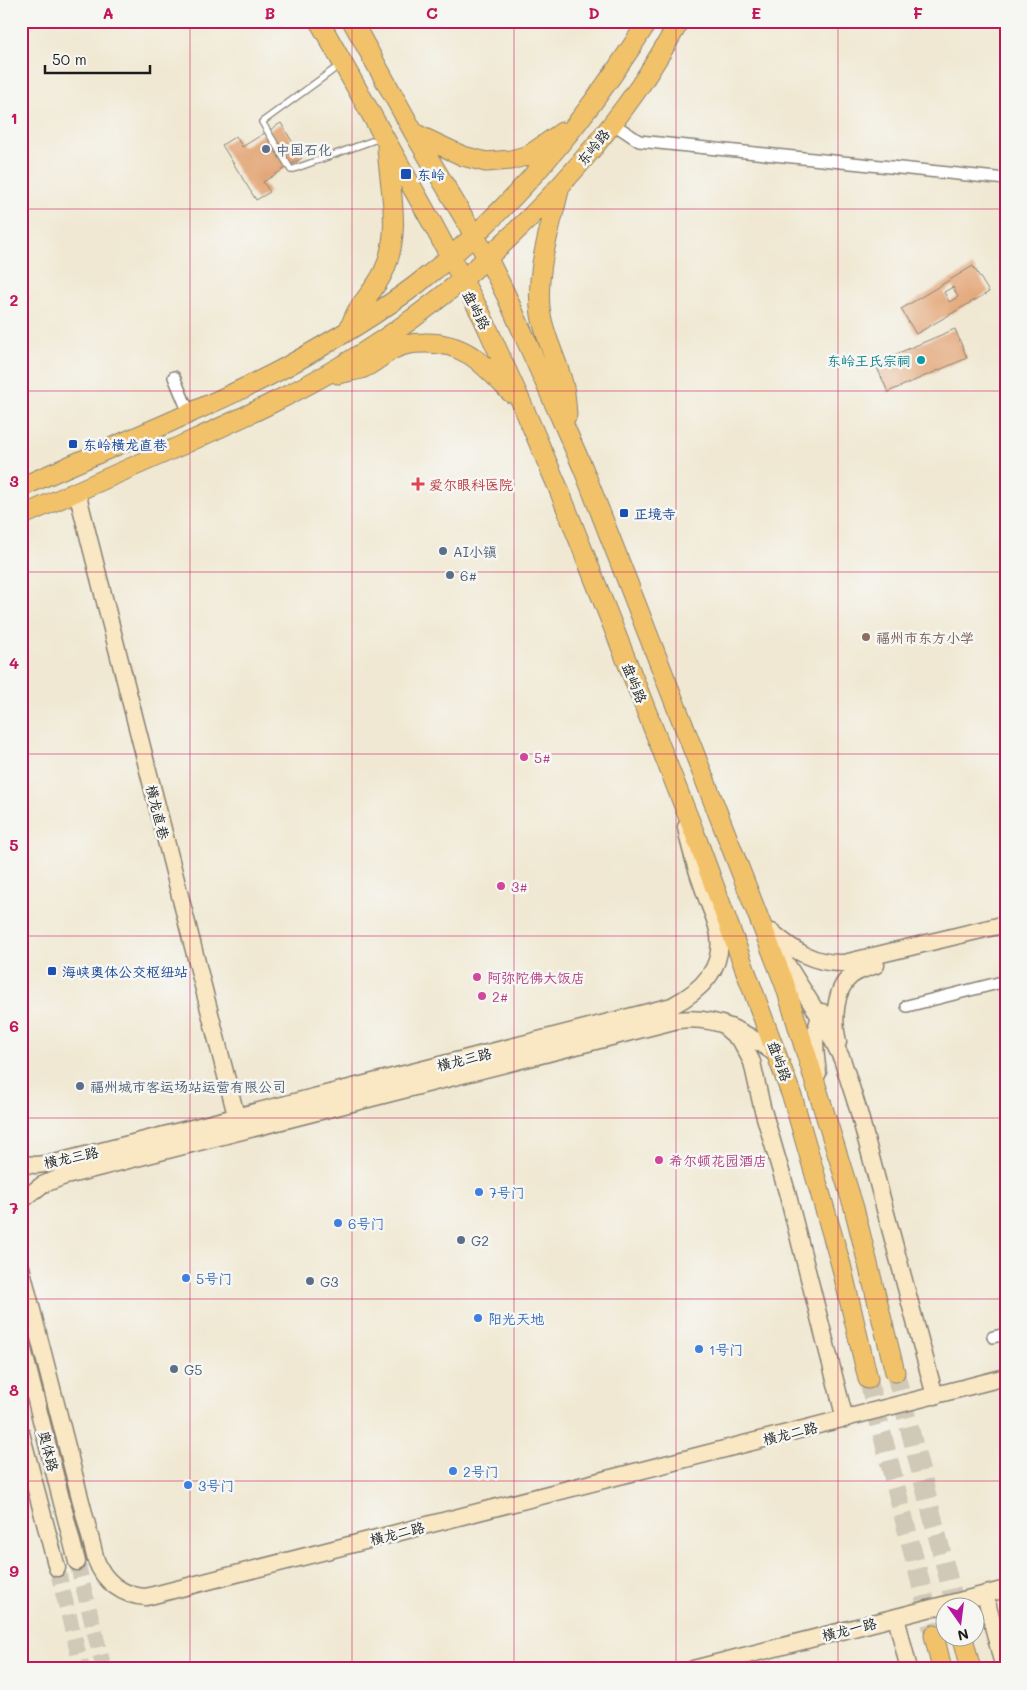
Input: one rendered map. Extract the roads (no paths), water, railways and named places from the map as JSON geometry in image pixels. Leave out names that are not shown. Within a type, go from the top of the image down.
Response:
[{"type":"main road","name":"盘屿路","points":[[319,21],[482,316],[558,490],[678,790],[793,1099],[841,1265],[868,1379]]},
{"type":"main road","name":"盘屿路","points":[[352,21],[414,133],[487,257],[569,433],[785,986],[854,1208],[895,1372]]},
{"type":"main road","name":"东岭路","points":[[21,488],[282,369],[349,330],[416,285],[473,236],[513,197],[553,153],[582,118],[623,62],[648,21]]},
{"type":"main road","name":"东岭路","points":[[320,378],[391,334],[427,307],[487,257],[540,208],[612,123],[648,74],[680,21]]},
{"type":"main road","points":[[414,133],[463,156],[486,162],[511,160],[529,155],[582,118]]},
{"type":"main road","points":[[349,330],[359,308],[374,290],[384,272],[391,249],[395,225],[384,140]]},
{"type":"main road","points":[[560,186],[546,246],[540,293],[541,314],[548,344],[563,382],[569,433]]},
{"type":"main road","points":[[21,516],[270,405],[320,378],[362,368],[395,348],[410,344],[432,343],[451,346],[468,353],[487,368],[522,404]]},
{"type":"main road","points":[[937,1648],[942,1669]]},
{"type":"main road","points":[[966,1648],[971,1669]]},
{"type":"street","points":[[612,123],[639,141],[1006,179]]},
{"type":"street","points":[[174,377],[189,413]]},
{"type":"street","name":"横龙直巷","points":[[77,492],[238,1124]]},
{"type":"street","name":"横龙三路","points":[[21,1200],[51,1180],[238,1124],[672,1006],[704,983],[718,955],[719,942],[714,918],[691,854],[678,790]]},
{"type":"street","points":[[762,924],[792,949],[823,962],[834,964],[867,959],[1006,924]]},
{"type":"street","points":[[762,924],[834,1040],[842,1058]]},
{"type":"street","points":[[823,1105],[814,1041],[816,1027],[819,1016],[828,1002],[851,976],[868,968],[1006,933]]},
{"type":"street","points":[[907,1006],[1006,981]]},
{"type":"street","points":[[844,984],[839,996],[835,1022],[837,1038],[858,1109],[935,1396]]},
{"type":"street","name":"横龙三路","points":[[21,1164],[54,1163],[238,1124],[689,1019],[711,1020],[745,1032],[777,1055]]},
{"type":"street","points":[[711,1020],[731,1032],[741,1041],[752,1062],[846,1419]]},
{"type":"street","name":"横龙二路","points":[[21,1267],[98,1564],[111,1583],[118,1589],[135,1597],[146,1597],[1006,1377]]},
{"type":"street","points":[[993,1337],[1006,1334]]},
{"type":"street","name":"奥体路","points":[[21,1341],[77,1562]]},
{"type":"street","name":"奥体路","points":[[21,1433],[56,1568]]},
{"type":"street","name":"横龙一路","points":[[693,1669],[1006,1588]]},
{"type":"street","points":[[985,1594],[1004,1669]]},
{"type":"street","points":[[896,1617],[909,1669]]},
{"type":"lane","points":[[342,63],[262,122],[291,170],[384,140]]},
{"type":"tunnel","points":[[895,1372],[953,1598]]},
{"type":"tunnel","points":[[868,1379],[934,1635]]},
{"type":"tunnel","points":[[77,1562],[104,1669]]},
{"type":"tunnel","points":[[57,1568],[82,1669]]},
{"type":"place","name":"中国石化","points":[[266,149]]},
{"type":"place","name":"东岭","points":[[406,174]]},
{"type":"place","name":"东岭王氏宗祠","points":[[921,360]]},
{"type":"place","name":"东岭横龙直巷","points":[[73,444]]},
{"type":"place","name":"爱尔眼科医院","points":[[418,484]]},
{"type":"place","name":"正境寺","points":[[624,513]]},
{"type":"place","name":"AI小镇","points":[[443,551]]},
{"type":"place","name":"6#","points":[[450,575]]},
{"type":"place","name":"福州市东方小学","points":[[866,637]]},
{"type":"place","name":"5#","points":[[524,757]]},
{"type":"place","name":"3#","points":[[501,886]]},
{"type":"place","name":"海峡奥体公交枢纽站","points":[[52,971]]},
{"type":"place","name":"阿弥陀佛大饭店","points":[[477,977]]},
{"type":"place","name":"2#","points":[[482,996]]},
{"type":"place","name":"福州城市客运场站运营有限公司","points":[[80,1086]]},
{"type":"place","name":"希尔顿花园酒店","points":[[659,1160]]},
{"type":"place","name":"7号门","points":[[479,1192]]},
{"type":"place","name":"6号门","points":[[338,1223]]},
{"type":"place","name":"G2","points":[[461,1240]]},
{"type":"place","name":"5号门","points":[[186,1278]]},
{"type":"place","name":"G3","points":[[310,1281]]},
{"type":"place","name":"阳光天地","points":[[478,1318]]},
{"type":"place","name":"1号门","points":[[699,1349]]},
{"type":"place","name":"G5","points":[[174,1369]]},
{"type":"place","name":"2号门","points":[[453,1471]]},
{"type":"place","name":"3号门","points":[[188,1485]]}]
